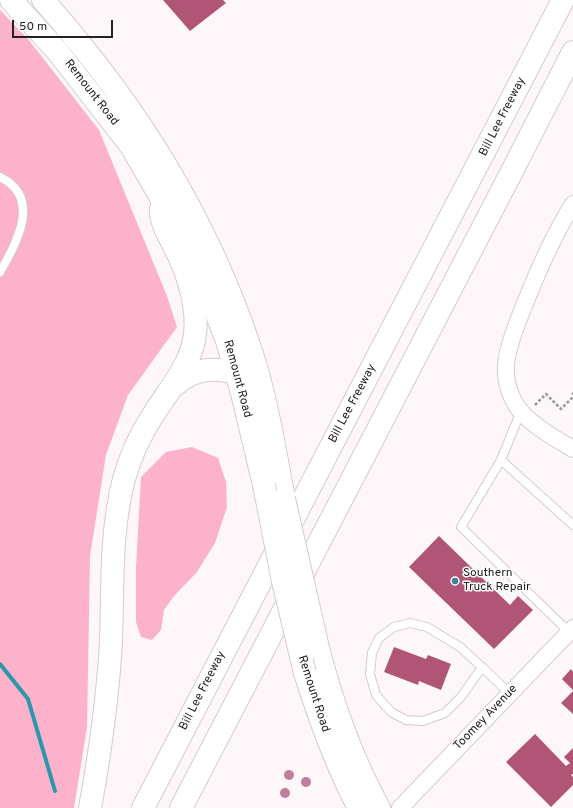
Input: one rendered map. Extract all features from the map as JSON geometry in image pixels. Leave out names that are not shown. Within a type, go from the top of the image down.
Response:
[{"type":"main road","name":"Bill Lee Freeway","points":[[143,808],[563,0]]},
{"type":"main road","name":"Remount Road","points":[[50,3],[127,105],[180,190],[203,232],[221,272],[240,320],[259,379],[318,648],[340,718],[354,754],[379,808]]},
{"type":"main road","name":"Remount Road","points":[[16,5],[58,52],[123,135],[140,160],[164,201],[200,271],[222,327],[236,372],[264,485],[282,575],[305,673],[321,723],[359,808]]},
{"type":"main road","points":[[182,808],[573,52]]},
{"type":"main road","points":[[90,808],[105,716],[113,563],[119,503],[124,478],[130,460],[152,417],[182,370],[194,339],[195,325],[193,305],[181,260],[162,219],[161,208],[164,201]]},
{"type":"main road","points":[[166,395],[182,378],[194,372],[225,370],[259,379]]},
{"type":"street","points":[[573,204],[565,217],[530,290],[514,330],[506,363],[506,378],[516,405],[528,408],[526,416],[550,435],[573,450]]},
{"type":"street","name":"Toomey Avenue","points":[[400,808],[571,630]]},
{"type":"lane","points":[[0,177],[12,185],[21,196],[24,213],[13,248],[0,272]]},
{"type":"lane","points":[[528,408],[501,460],[461,527],[571,630]]},
{"type":"lane","points":[[501,460],[573,525]]},
{"type":"lane","points":[[482,667],[461,697],[445,713],[423,721],[406,720],[391,712],[376,695],[370,674],[372,653],[379,638],[394,627],[410,623],[427,627],[460,647],[482,667],[510,694]]},
{"type":"path","points":[[528,408],[546,394],[561,409],[573,397]]},
{"type":"shaded area","points":[[0,10],[28,39],[99,130],[167,296],[177,327],[128,395],[106,455],[90,556],[87,727],[74,808],[0,808]]},
{"type":"shaded area","points":[[192,447],[218,458],[226,482],[227,507],[215,543],[197,572],[174,596],[164,610],[161,630],[152,640],[141,637],[136,622],[136,568],[141,477],[166,452]]},
{"type":"building","points":[[163,0],[223,0],[226,3],[190,31]]},
{"type":"building","name":"Southern Truck Repair","points":[[439,536],[510,605],[518,596],[533,610],[494,649],[409,567]]},
{"type":"building","points":[[394,647],[426,659],[428,655],[451,664],[441,690],[419,681],[418,685],[384,672]]},
{"type":"building","points":[[571,669],[573,672],[573,690],[562,679]]},
{"type":"building","points":[[573,691],[573,714],[561,703]]},
{"type":"building","points":[[535,734],[566,766],[570,763],[564,757],[573,748],[573,774],[571,775],[573,777],[573,785],[551,807],[506,762]]},
{"type":"waterway","points":[[0,664],[28,699],[55,791]]},
{"type":"place","name":"Southern Truck Repair","points":[[455,581]]}]
